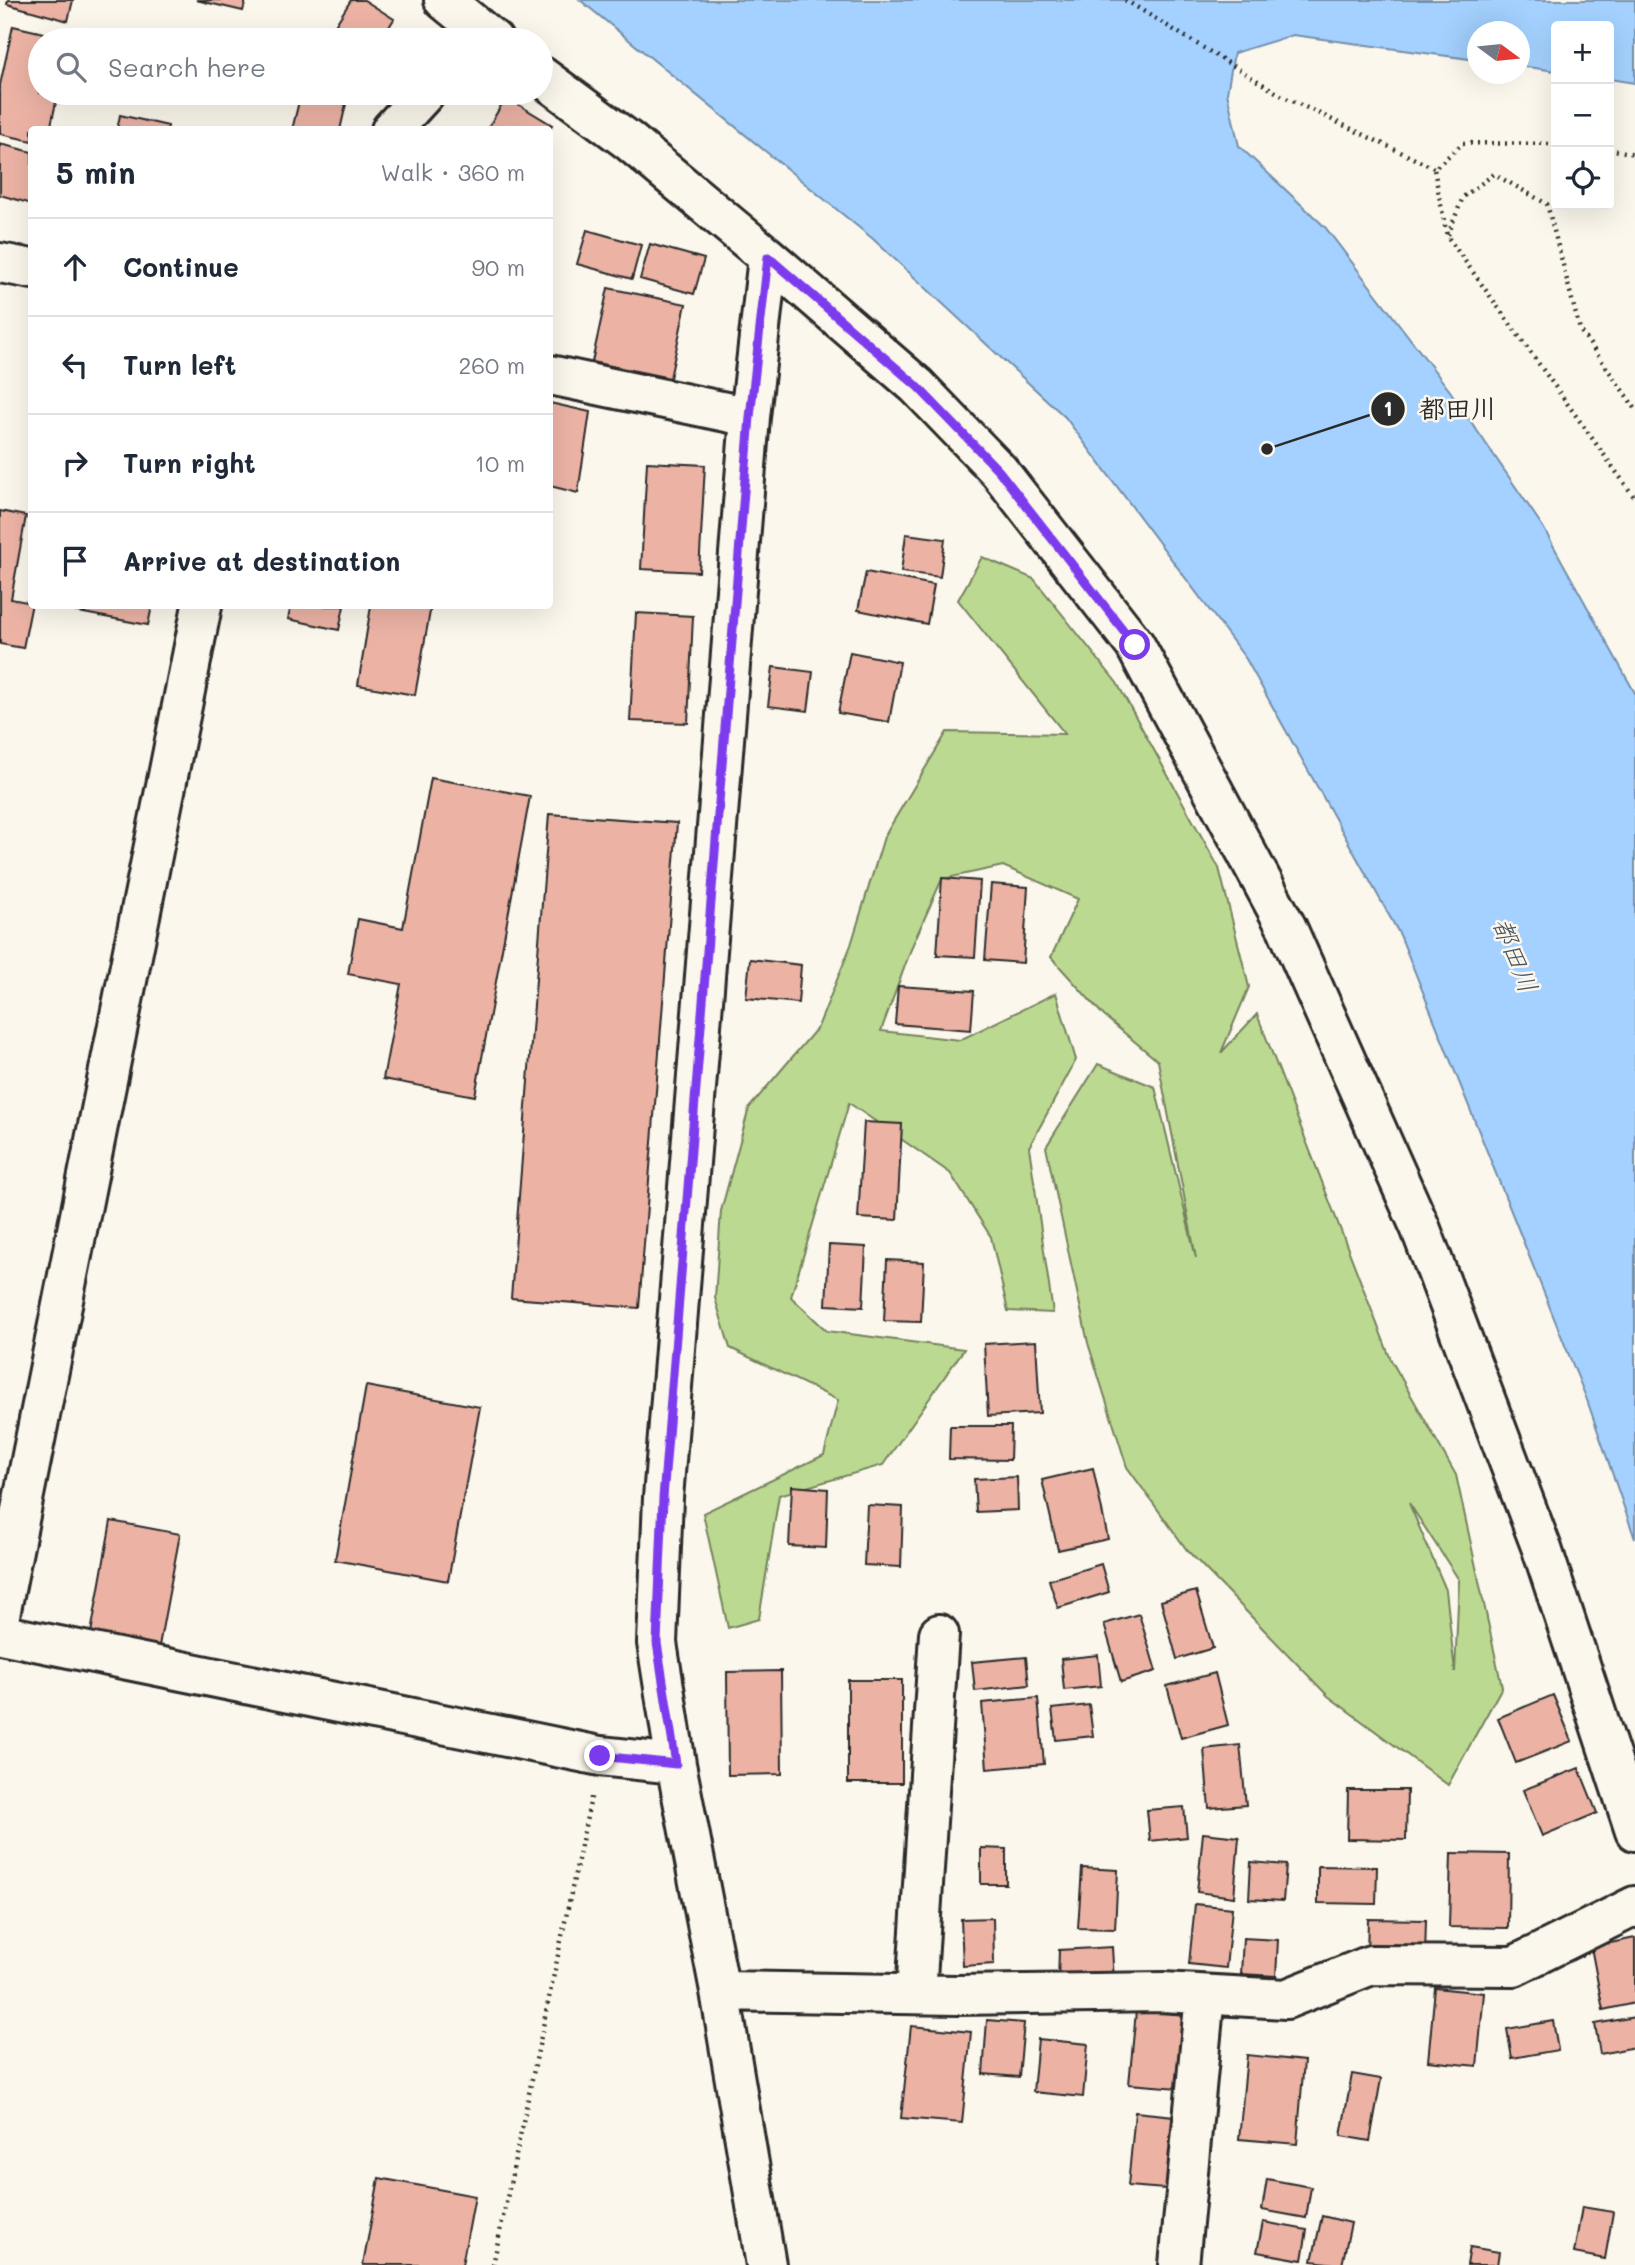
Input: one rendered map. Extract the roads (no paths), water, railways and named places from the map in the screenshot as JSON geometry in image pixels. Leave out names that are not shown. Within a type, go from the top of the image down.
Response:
[{"type":"street","points":[[444,0],[473,28]]},
{"type":"street","points":[[553,85],[629,141],[917,386],[999,471],[1135,645],[1287,928],[1420,1227],[1542,1549],[1635,1831]]},
{"type":"street","points":[[395,126],[414,105]]},
{"type":"street","points":[[766,2265],[720,1991],[676,1764],[657,1643],[663,1498],[750,417],[768,257]]},
{"type":"street","points":[[0,263],[28,269]]},
{"type":"street","points":[[553,376],[750,417]]},
{"type":"street","points":[[0,1615],[201,609]]},
{"type":"street","points":[[0,1634],[600,1756],[676,1764]]},
{"type":"street","points":[[916,1994],[939,1634]]},
{"type":"street","points":[[720,1991],[916,1994],[1163,1992],[1286,1999],[1371,1965],[1514,1966],[1635,1906]]},
{"type":"street","points":[[1180,2265],[1205,1995]]},
{"type":"water","points":[[580,0],[1635,0],[1635,83],[1614,80],[1614,21],[1551,21],[1551,70],[1530,67],[1530,21],[1467,21],[1467,59],[1293,35],[1234,53],[1227,93],[1239,146],[1325,227],[1450,391],[1543,527],[1635,693],[1635,1539],[1587,1400],[1400,935],[1246,659],[1065,417],[873,239]]},
{"type":"place","name":"都田川","points":[[1267,449]]}]
